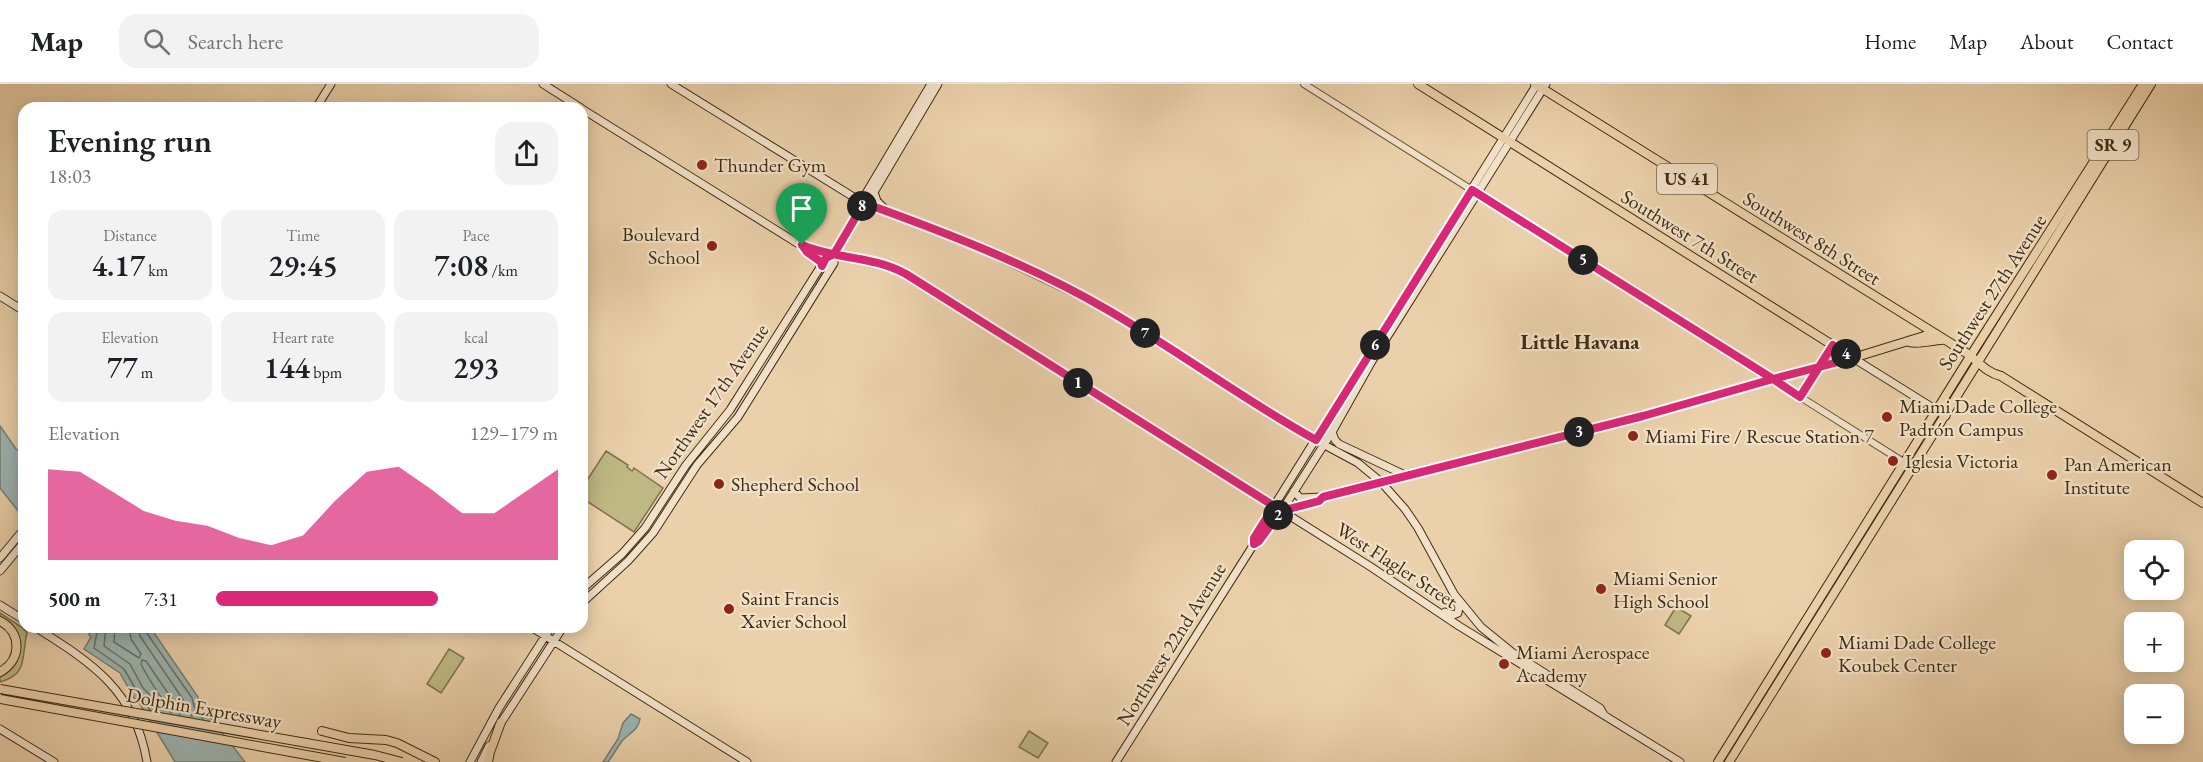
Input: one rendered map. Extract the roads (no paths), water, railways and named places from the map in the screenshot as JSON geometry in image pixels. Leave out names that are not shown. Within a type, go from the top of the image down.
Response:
[{"type":"highway","points":[[0,621],[10,628],[17,644],[14,660],[0,672]]},
{"type":"highway","name":"Dolphin Expressway","points":[[0,689],[375,755],[402,762]]},
{"type":"highway","name":"Dolphin Expressway","points":[[0,699],[343,762]]},
{"type":"highway","points":[[488,762],[500,731],[501,722]]},
{"type":"highway","points":[[322,731],[349,738],[397,743],[435,762]]},
{"type":"highway","points":[[343,762],[348,750],[356,744],[374,739]]},
{"type":"main road","points":[[320,102],[331,84]]},
{"type":"main road","name":"West Flagler Street","points":[[543,84],[572,102]]},
{"type":"main road","points":[[671,84],[864,203],[986,250],[1085,297],[1372,473]]},
{"type":"main road","points":[[834,254],[864,203],[865,195],[938,84]]},
{"type":"main road","name":"Southwest 7th Street","points":[[1418,84],[1946,416]]},
{"type":"main road","name":"Southwest 27th Avenue","points":[[1718,762],[1936,410],[2143,84]]},
{"type":"main road","name":"Southwest 27th Avenue","points":[[1729,762],[2151,84]]},
{"type":"main road","points":[[1475,192],[1540,85]]},
{"type":"main road","name":"Southwest 8th Street","points":[[1540,85],[1979,362],[1996,370],[2001,376],[2203,503]]},
{"type":"main road","points":[[864,203],[874,192],[930,86]]},
{"type":"main road","points":[[930,86],[930,97]]},
{"type":"main road","name":"West Flagler Street","points":[[588,112],[802,245],[834,254],[876,261],[906,274],[1596,712],[1603,713],[1680,762]]},
{"type":"main road","points":[[2086,175],[2088,185]]},
{"type":"main road","points":[[874,192],[876,200],[889,213]]},
{"type":"main road","name":"Northwest 22nd Avenue","points":[[1116,762],[1254,544],[1259,541],[1281,511],[1332,432],[1372,361],[1475,192]]},
{"type":"main road","name":"Northwest 22nd Avenue","points":[[1254,544],[1254,538],[1274,506],[1475,192]]},
{"type":"main road","points":[[2074,194],[2076,205]]},
{"type":"main road","points":[[802,245],[807,252],[821,262],[822,266]]},
{"type":"main road","name":"Northwest 17th Avenue","points":[[588,584],[622,554],[646,526],[686,465],[730,410],[826,258],[834,254],[834,263],[733,423],[697,465],[644,545],[588,597]]},
{"type":"main road","points":[[2027,283],[2028,267]]},
{"type":"main road","points":[[0,296],[18,307]]},
{"type":"main road","points":[[1294,491],[1300,498],[1323,497],[1643,416],[1910,342],[1913,338],[1934,333]]},
{"type":"main road","points":[[1910,342],[1915,344],[1944,339]]},
{"type":"main road","points":[[1819,367],[1833,345]]},
{"type":"main road","points":[[1332,432],[1336,443],[1407,476]]},
{"type":"main road","points":[[1360,455],[1372,473]]},
{"type":"main road","name":"West Flagler Street","points":[[1372,473],[1400,502],[1417,526],[1454,594],[1477,622],[1513,653],[1600,708],[1603,713]]},
{"type":"main road","points":[[1281,511],[1319,501],[1323,497]]},
{"type":"main road","points":[[1878,505],[1883,512],[1882,518]]},
{"type":"main road","points":[[0,571],[18,539]]},
{"type":"main road","points":[[0,558],[18,546]]},
{"type":"main road","points":[[1852,547],[1856,554],[1855,561]]},
{"type":"main road","points":[[1384,577],[1394,579],[1453,615],[1459,610],[1454,594]]},
{"type":"main road","points":[[1821,597],[1823,612]]},
{"type":"main road","points":[[0,605],[18,616]]},
{"type":"main road","points":[[1814,607],[1816,622]]},
{"type":"main road","points":[[43,633],[83,658],[102,674],[118,693],[132,715],[147,762]]},
{"type":"main road","points":[[541,633],[747,762]]},
{"type":"main road","points":[[470,762],[499,708],[548,633]]},
{"type":"main road","points":[[481,762],[501,722],[559,633]]},
{"type":"main road","points":[[2,730],[54,762]]},
{"type":"street","points":[[1304,84],[1913,468]]},
{"type":"street","points":[[1800,397],[1819,367]]},
{"type":"water","points":[[0,426],[18,450],[18,511],[0,488]]},
{"type":"water","points":[[90,633],[154,633],[198,697],[199,703],[245,762],[175,762],[120,673],[84,649],[91,637]]},
{"type":"water","points":[[631,714],[640,719],[637,726],[622,741],[608,762],[603,762],[618,739],[623,723]]},
{"type":"place","name":"Thunder Gym","points":[[702,165]]},
{"type":"place","name":"Boulevard School","points":[[712,246]]},
{"type":"place","name":"Miami Dade College Padrón Campus","points":[[1887,417]]},
{"type":"place","name":"Miami Fire / Rescue Station 7","points":[[1633,436]]},
{"type":"place","name":"Iglesia Victoria","points":[[1893,461]]},
{"type":"place","name":"Pan American Institute","points":[[2052,475]]},
{"type":"place","name":"Shepherd School","points":[[719,484]]},
{"type":"place","name":"Miami Senior High School","points":[[1601,589]]},
{"type":"place","name":"Saint Francis Xavier School","points":[[729,609]]},
{"type":"place","name":"Miami Dade College Koubek Center","points":[[1826,653]]},
{"type":"place","name":"Miami Aerospace Academy","points":[[1504,664]]},
{"type":"district","name":"Little Havana","points":[[1580,342]]}]
